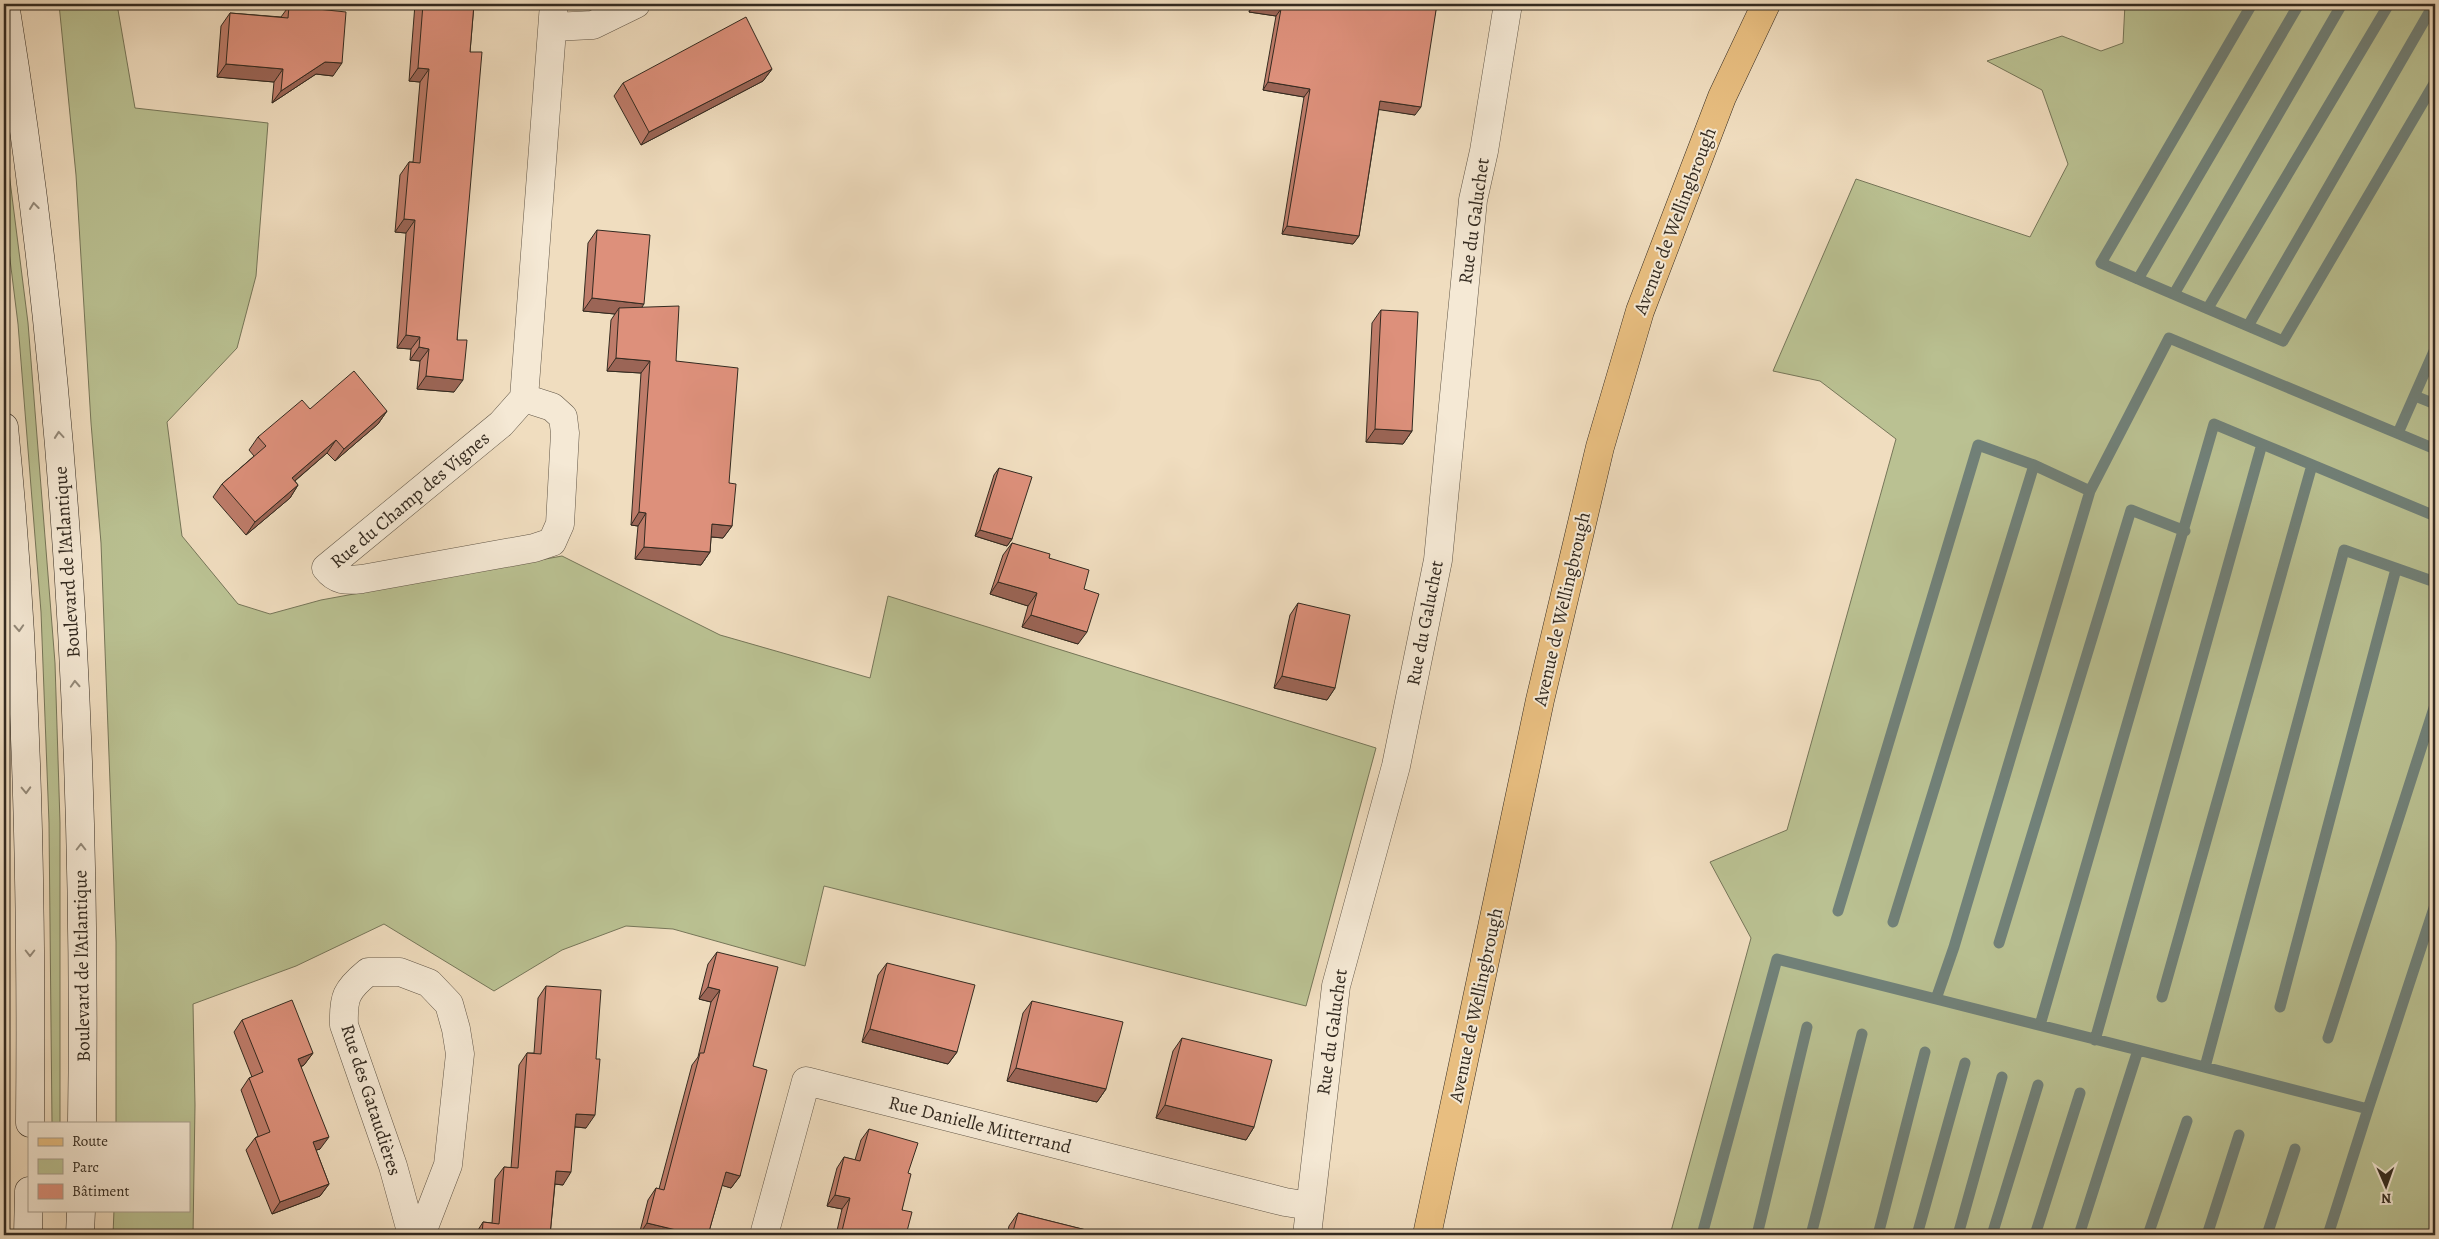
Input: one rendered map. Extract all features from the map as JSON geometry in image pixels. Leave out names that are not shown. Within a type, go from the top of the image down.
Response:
[{"type":"main road","name":"Avenue de Wellingbrough","points":[[1427,1235],[1540,700],[1600,447],[1640,311],[1722,97],[1766,4]]},
{"type":"street","name":"Boulevard de l'Atlantique","points":[[5,4],[20,94],[43,274],[68,547],[81,836],[82,1122]]},
{"type":"street","points":[[524,398],[553,16],[593,25],[636,4]]},
{"type":"street","name":"Rue du Galuchet","points":[[1307,1235],[1336,986],[1396,766],[1438,560],[1473,200],[1484,151],[1508,4]]},
{"type":"street","name":"Rue du Champ des Vignes","points":[[524,398],[552,407],[562,418],[565,433],[560,524],[552,542],[534,548],[344,582],[331,575],[326,568],[501,424],[524,398]]},
{"type":"street","points":[[4,427],[19,624],[28,848],[30,1122]]},
{"type":"street","name":"Rue des Gataudières","points":[[412,1235],[393,1166],[344,1025],[343,1004],[352,985],[368,972],[400,972],[429,983],[449,1004],[456,1029],[460,1054],[448,1165],[421,1235]]},
{"type":"street","name":"Rue Danielle Mitterrand","points":[[764,1235],[806,1081],[1285,1202],[1310,1206]]},
{"type":"street","points":[[28,1235],[29,1212]]},
{"type":"street","points":[[80,1212],[80,1235]]},
{"type":"green space","points":[[59,4],[117,4],[135,108],[268,123],[256,276],[237,348],[167,422],[182,536],[238,604],[270,614],[321,600],[562,556],[720,635],[870,678],[888,596],[1376,748],[1306,1006],[824,886],[805,966],[673,929],[626,926],[562,950],[494,991],[384,924],[296,966],[193,1004],[195,1105],[193,1235],[113,1235],[114,1212],[190,1212],[190,1122],[116,1122],[116,942],[101,543],[91,423],[76,175]]},
{"type":"green space","points":[[2125,4],[2435,4],[2435,1235],[1670,1235],[1751,938],[1710,862],[1787,830],[1896,439],[1820,381],[1773,371],[1856,179],[2030,237],[2068,164],[2042,90],[1987,61],[2062,36],[2101,51],[2123,43]]},
{"type":"green space","points":[[4,133],[28,323],[55,663],[60,823],[60,1122],[52,1122],[49,823],[41,612],[18,324],[4,211]]},
{"type":"building","points":[[423,4],[474,4],[470,52],[482,52],[457,340],[467,340],[463,380],[426,376],[429,349],[419,347],[420,337],[406,335],[415,220],[404,219],[409,162],[420,163],[429,69],[418,68]]},
{"type":"building","points":[[1255,4],[1437,4],[1421,107],[1380,101],[1359,236],[1287,226],[1310,89],[1268,82],[1281,9]]},
{"type":"building","points":[[289,6],[346,12],[342,63],[325,62],[281,91],[283,69],[226,64],[230,13],[288,18]]},
{"type":"building","points":[[746,17],[772,69],[649,132],[623,83]]},
{"type":"building","points":[[597,230],[650,235],[644,304],[592,298]]},
{"type":"building","points":[[679,306],[676,361],[738,368],[729,483],[736,484],[732,526],[712,524],[710,552],[644,547],[646,513],[639,512],[650,361],[616,358],[619,308]]},
{"type":"building","points":[[1381,310],[1418,312],[1412,431],[1375,429]]},
{"type":"building","points":[[354,371],[387,411],[344,449],[336,440],[292,478],[298,485],[255,522],[222,484],[266,446],[258,437],[302,400],[310,409]]},
{"type":"building","points":[[999,468],[1032,477],[1012,539],[980,530]]},
{"type":"building","points":[[1012,543],[1050,554],[1049,558],[1089,570],[1084,589],[1099,594],[1087,632],[1031,615],[1037,593],[998,582]]},
{"type":"building","points":[[1298,603],[1350,615],[1335,688],[1282,676]]},
{"type":"building","points":[[717,952],[778,967],[753,1066],[767,1070],[740,1176],[726,1172],[708,1235],[697,1235],[647,1223],[656,1188],[664,1190],[700,1053],[704,1053],[720,990],[708,987]]},
{"type":"building","points":[[887,963],[975,985],[957,1052],[870,1029]]},
{"type":"building","points":[[546,986],[601,990],[596,1059],[600,1059],[595,1115],[576,1114],[571,1172],[556,1171],[550,1235],[482,1235],[483,1222],[499,1224],[504,1167],[518,1168],[527,1053],[541,1054]]},
{"type":"building","points":[[292,1000],[313,1053],[298,1059],[329,1137],[313,1142],[329,1184],[280,1202],[255,1138],[270,1132],[249,1078],[263,1072],[242,1020]]},
{"type":"building","points":[[1032,1001],[1123,1022],[1106,1089],[1016,1068]]},
{"type":"building","points":[[1182,1038],[1272,1060],[1254,1127],[1165,1105]]},
{"type":"building","points":[[869,1129],[918,1143],[908,1173],[911,1174],[902,1210],[912,1212],[906,1235],[841,1235],[850,1198],[835,1195],[844,1157],[860,1161]]},
{"type":"building","points":[[1018,1213],[1106,1235],[1012,1235]]},
{"type":"waterway","points":[[2138,279],[2101,263],[2252,4]]},
{"type":"waterway","points":[[2299,4],[2138,279],[2283,341],[2435,82]]},
{"type":"waterway","points":[[2174,294],[2342,4]]},
{"type":"waterway","points":[[2208,308],[2389,4]]},
{"type":"waterway","points":[[2248,326],[2434,4]]},
{"type":"waterway","points":[[2079,1235],[2138,1050],[1936,999],[1954,947],[2090,491],[2169,338],[2435,449]]},
{"type":"waterway","points":[[2398,433],[2435,349]]},
{"type":"waterway","points":[[2415,396],[2435,404]]},
{"type":"waterway","points":[[2040,1025],[2214,424],[2262,444]]},
{"type":"waterway","points":[[2095,1040],[2262,444],[2435,516]]},
{"type":"waterway","points":[[1838,911],[1978,445],[2034,465]]},
{"type":"waterway","points":[[1893,922],[2034,465],[2090,491]]},
{"type":"waterway","points":[[2162,997],[2312,465]]},
{"type":"waterway","points":[[1999,943],[2131,510],[2185,531]]},
{"type":"waterway","points":[[2205,1067],[2344,550],[2435,582]]},
{"type":"waterway","points":[[2280,1007],[2396,569]]},
{"type":"waterway","points":[[2328,1038],[2435,705]]},
{"type":"waterway","points":[[2368,1109],[2435,905]]},
{"type":"waterway","points":[[1702,1235],[1777,959],[1936,999]]},
{"type":"waterway","points":[[1757,1235],[1807,1027]]},
{"type":"waterway","points":[[1811,1235],[1862,1034]]},
{"type":"waterway","points":[[2138,1050],[2368,1109],[2328,1235]]},
{"type":"waterway","points":[[1878,1235],[1925,1052]]},
{"type":"waterway","points":[[1917,1235],[1965,1063]]},
{"type":"waterway","points":[[1958,1235],[2002,1077]]},
{"type":"waterway","points":[[1992,1235],[2038,1085]]},
{"type":"waterway","points":[[2035,1235],[2080,1093]]},
{"type":"waterway","points":[[2148,1235],[2187,1121]]},
{"type":"waterway","points":[[2207,1235],[2239,1135]]},
{"type":"waterway","points":[[2267,1235],[2295,1149]]}]
